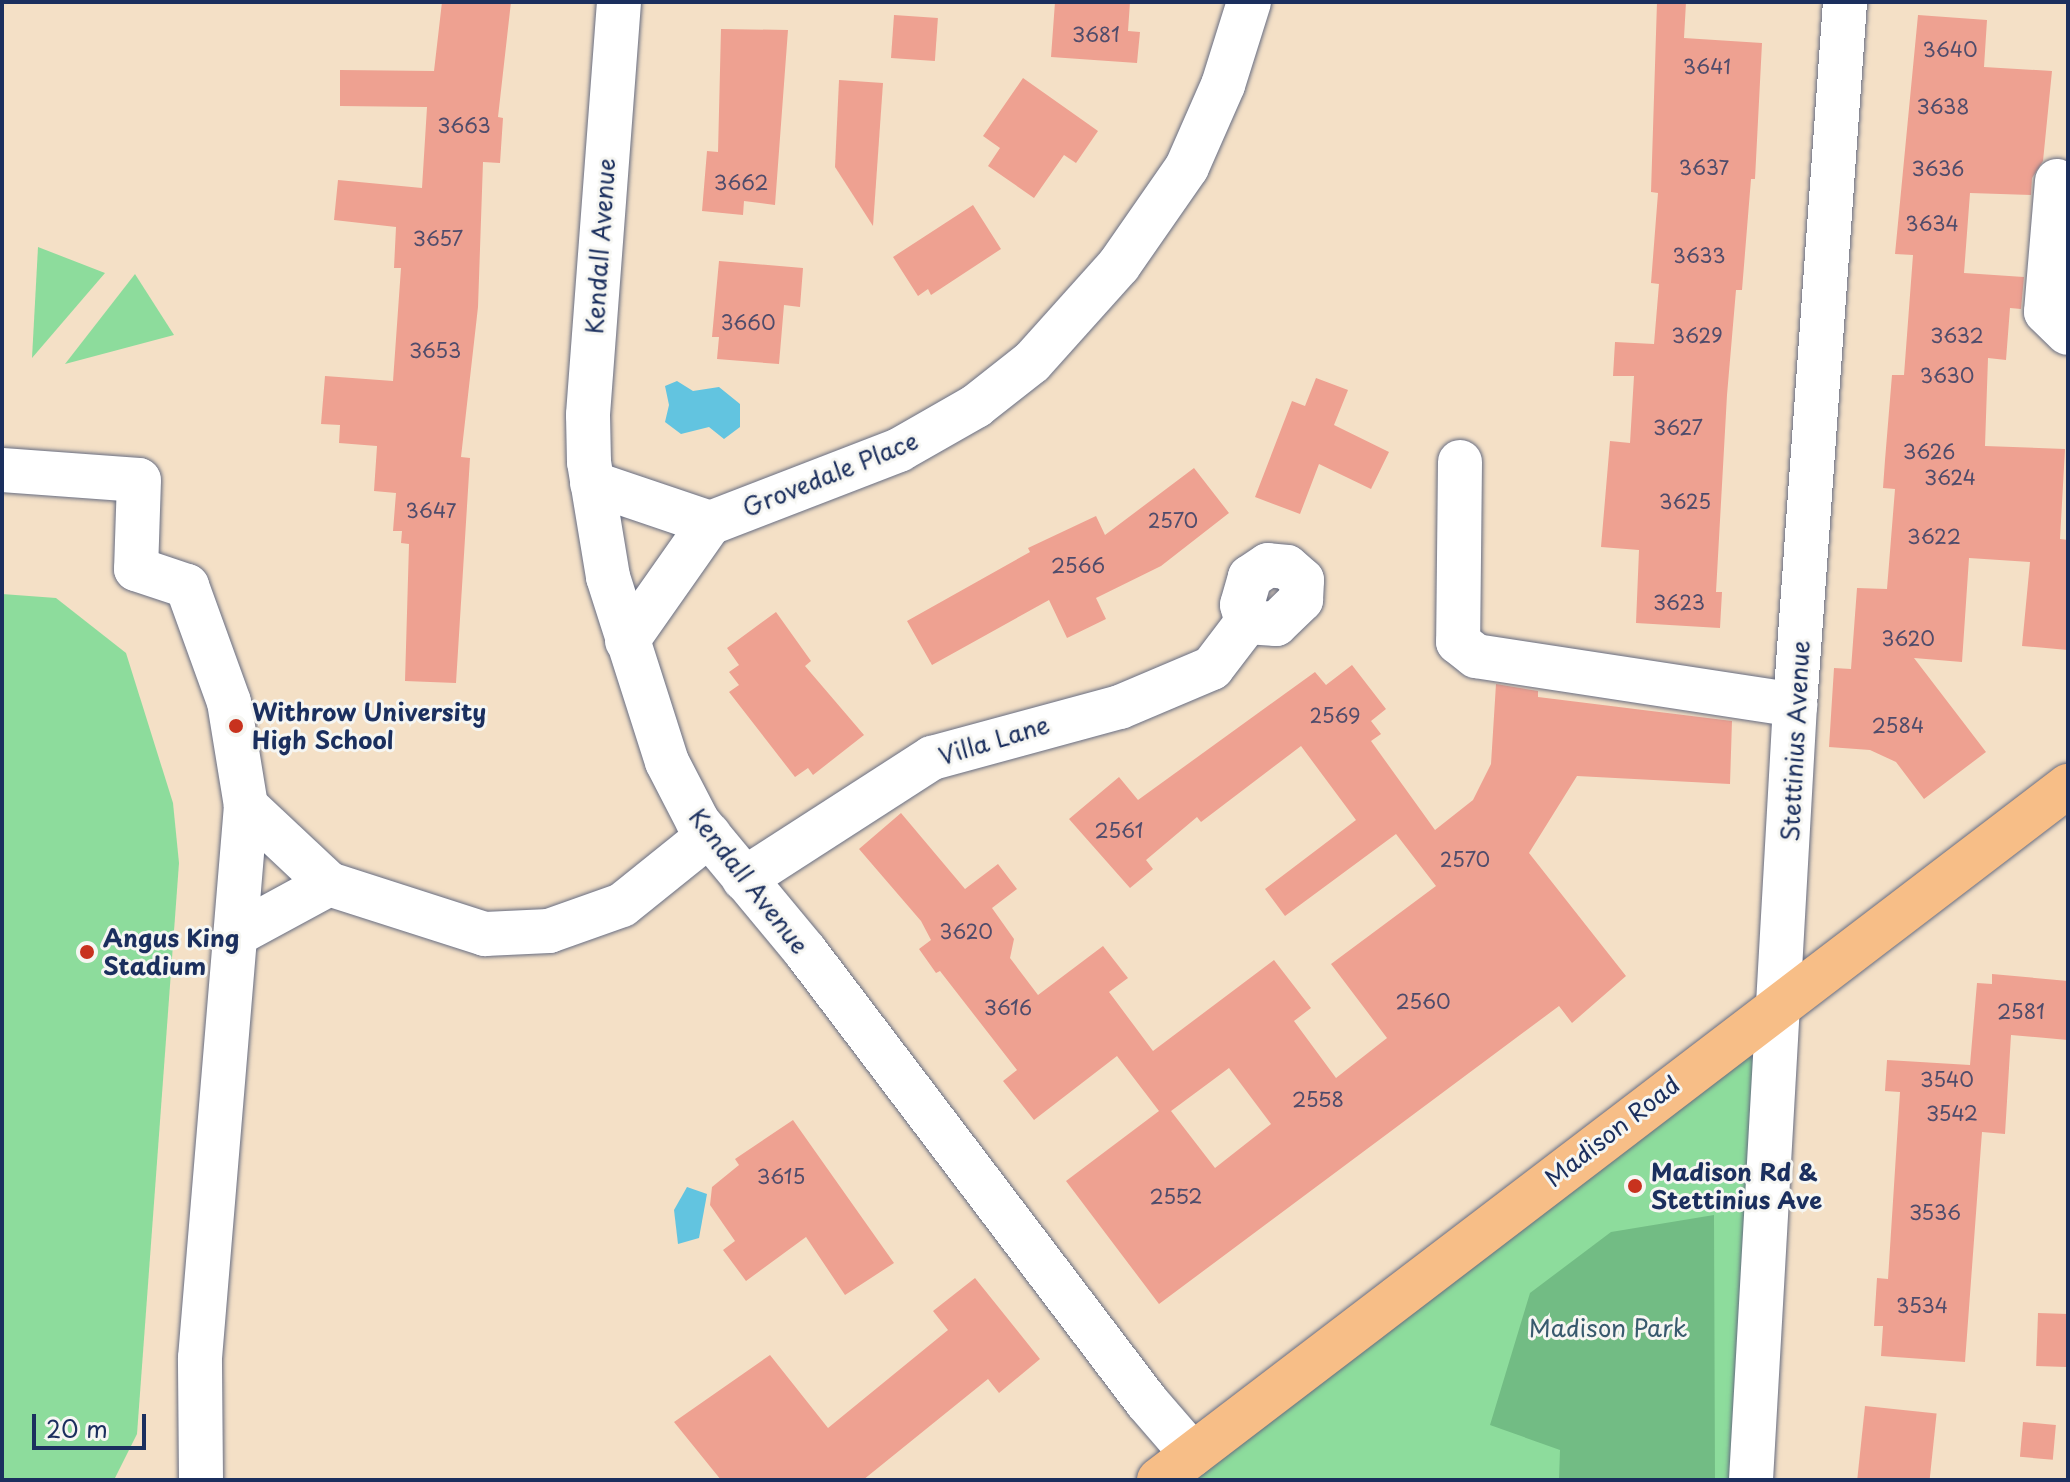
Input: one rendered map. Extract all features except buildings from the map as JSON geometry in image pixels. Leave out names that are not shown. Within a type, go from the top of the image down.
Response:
[{"type":"main road","name":"Madison Road","points":[[1176,1467],[2068,786]]},
{"type":"street","name":"Kendall Avenue","points":[[619,2],[588,415],[592,483],[608,577],[667,762],[709,835],[1176,1467]]},
{"type":"street","name":"Grovedale Place","points":[[710,523],[899,450],[976,406],[1032,362],[1119,265],[1187,167],[1249,2]]},
{"type":"street","name":"Stettinius Avenue","points":[[1751,1480],[1795,705],[1845,2]]},
{"type":"street","points":[[2057,181],[2046,312],[2068,333]]},
{"type":"street","points":[[1460,462],[1458,642],[1476,656],[1795,705]]},
{"type":"street","points":[[2,470],[139,480],[136,569],[187,586],[229,702],[246,806],[200,1358],[201,1480]]},
{"type":"street","points":[[592,483],[710,523],[627,641]]},
{"type":"street","name":"Villa Lane","points":[[744,879],[932,758],[1120,707],[1212,668],[1247,622]]},
{"type":"street","points":[[246,806],[329,884],[485,934],[549,931],[622,905],[709,835]]},
{"type":"street","points":[[237,934],[329,884]]},
{"type":"green space","points":[[38,247],[105,273],[32,358]]},
{"type":"green space","points":[[135,274],[174,335],[65,364]]},
{"type":"green space","name":"Angus King Stadium","points":[[2,594],[56,598],[126,653],[173,803],[179,863],[137,1434],[114,1480],[2,1480]]},
{"type":"green space","name":"Madison Park","points":[[1778,1005],[1751,1480],[1159,1480]]},
{"type":"green space","points":[[1714,1215],[1715,1480],[1559,1480],[1560,1450],[1490,1425],[1530,1293],[1611,1232]]},
{"type":"water","points":[[677,381],[693,391],[719,387],[740,404],[740,427],[724,439],[709,427],[681,434],[665,422],[669,405],[665,386]]},
{"type":"water","points":[[687,1187],[707,1194],[699,1238],[678,1244],[674,1210]]},
{"type":"place","name":"Withrow University High School","points":[[236,726]]},
{"type":"place","name":"Angus King Stadium","points":[[87,952]]},
{"type":"place","name":"Madison Rd & Stettinius Ave","points":[[1635,1186]]}]
